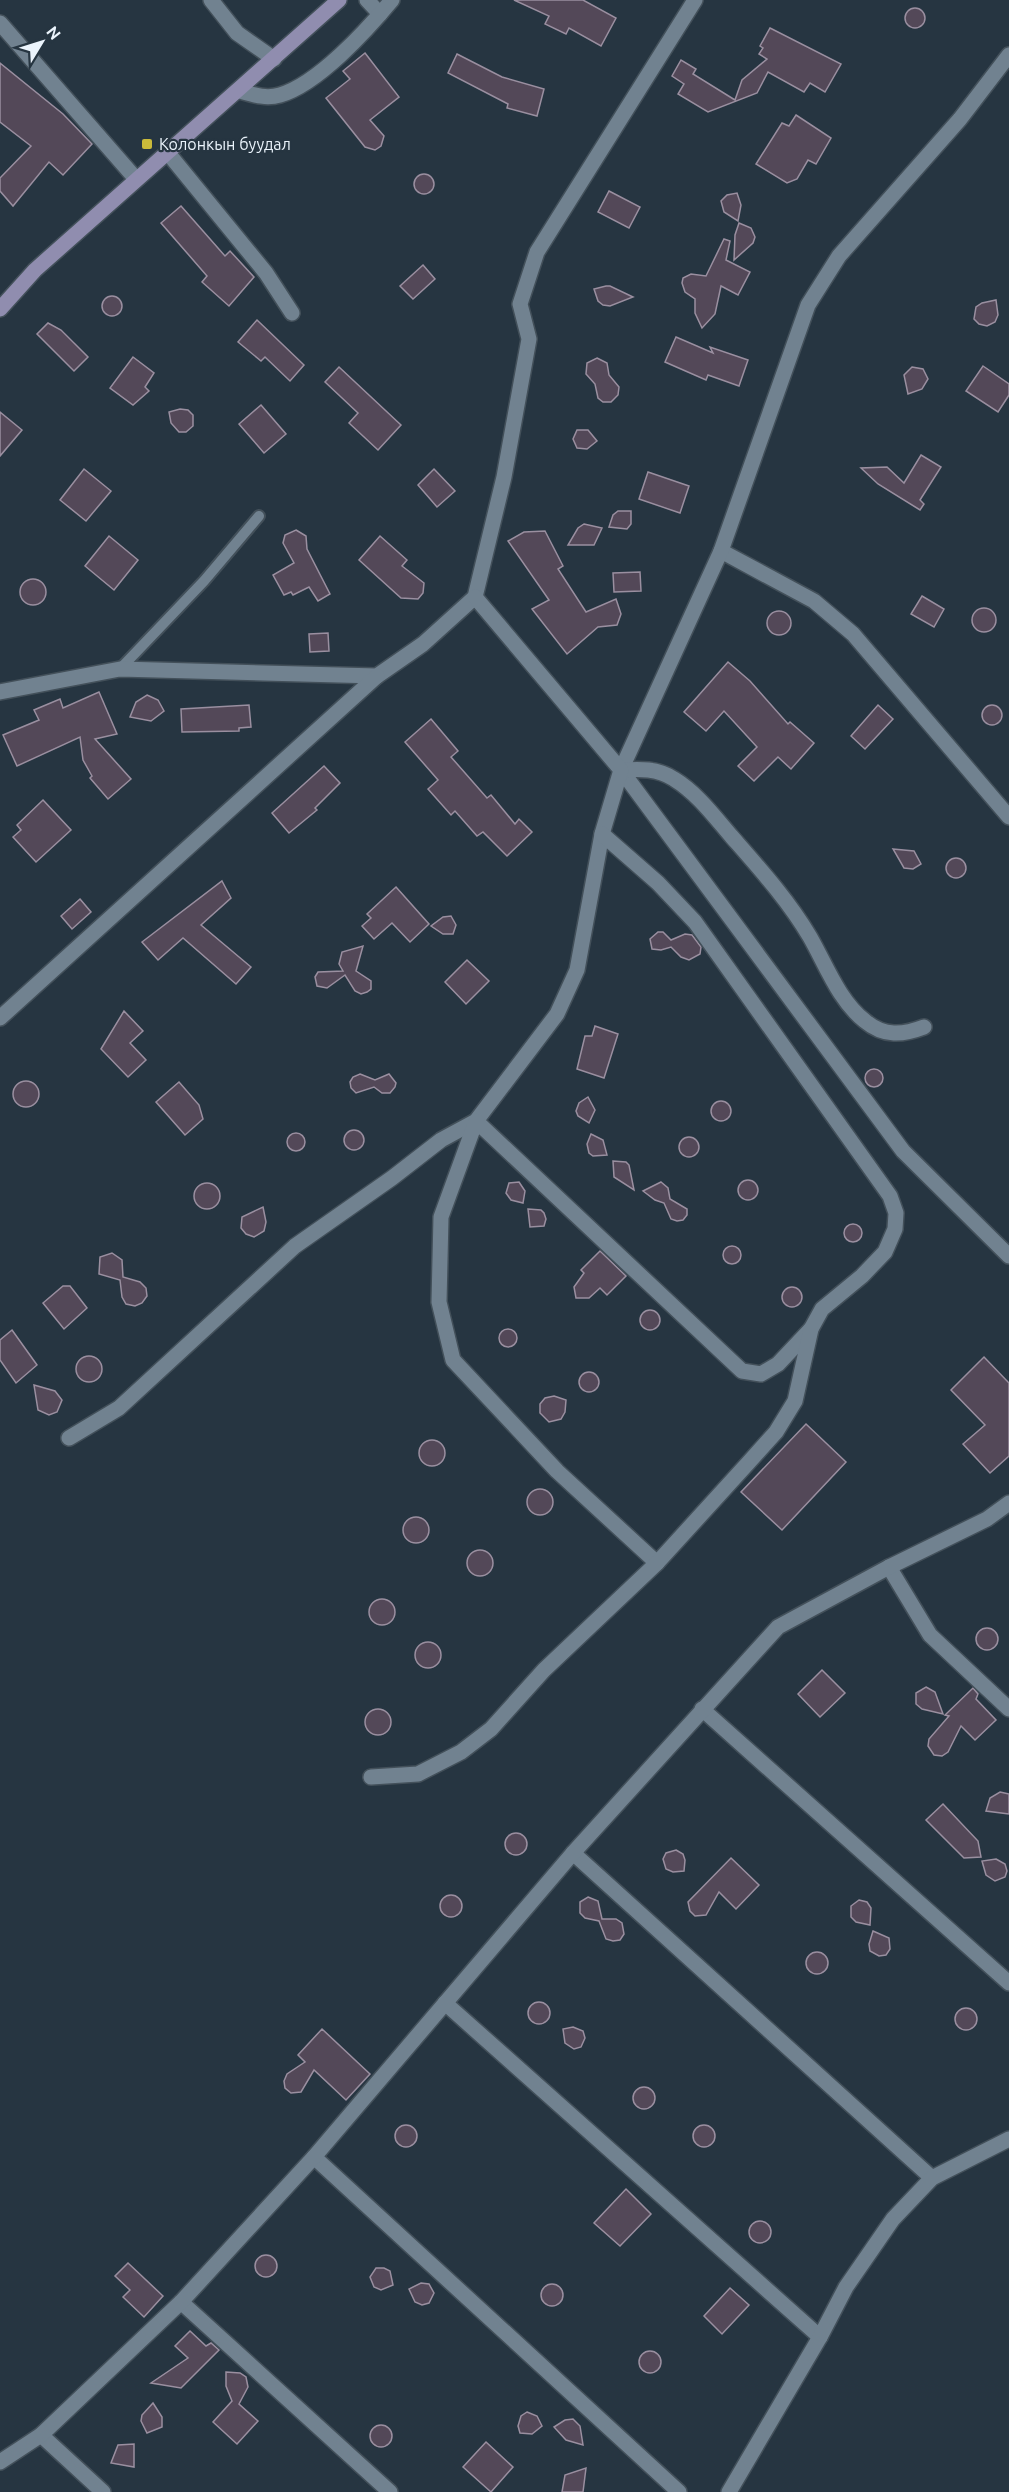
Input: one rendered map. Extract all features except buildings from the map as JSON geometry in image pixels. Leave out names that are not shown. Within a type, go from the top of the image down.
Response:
[{"type":"main road","points":[[0,309],[35,270],[136,179],[240,91],[339,0]]},
{"type":"street","points":[[211,0],[237,33],[274,59]]},
{"type":"street","points":[[367,0],[380,14]]},
{"type":"street","points":[[240,91],[264,97],[280,95],[297,88],[327,65],[392,0]]},
{"type":"street","points":[[0,1018],[377,676],[423,644],[475,597],[504,477],[529,339],[520,304],[537,252],[695,0]]},
{"type":"street","points":[[0,23],[136,179]]},
{"type":"street","points":[[657,1563],[557,1471],[453,1360],[439,1302],[441,1217],[476,1121],[557,1014],[577,969],[602,834],[621,770],[721,551],[808,305],[838,256],[960,119],[1009,55]]},
{"type":"street","points":[[168,153],[266,273],[292,313]]},
{"type":"street","points":[[721,551],[814,601],[853,634],[1009,818]]},
{"type":"street","points":[[475,597],[621,770],[903,1150],[1009,1256]]},
{"type":"street","points":[[0,692],[120,669],[377,676]]},
{"type":"street","points":[[621,770],[648,769],[673,778],[697,797],[776,886],[809,936],[848,1003],[865,1021],[880,1030],[903,1034],[924,1027]]},
{"type":"street","points":[[476,1121],[742,1371],[761,1374],[778,1364],[811,1329],[822,1310],[862,1276],[885,1252],[895,1230],[896,1213],[890,1196],[695,922],[658,883],[602,834]]},
{"type":"street","points":[[69,1438],[119,1408],[295,1246],[392,1178],[441,1140],[476,1121]]},
{"type":"street","points":[[371,1777],[418,1773],[460,1752],[491,1730],[544,1670],[657,1563],[776,1432],[795,1401],[811,1329]]},
{"type":"street","points":[[0,2462],[41,2435],[181,2302],[314,2157],[573,1853],[778,1627],[889,1567],[987,1520],[1009,1503]]},
{"type":"street","points":[[889,1567],[930,1635],[1009,1709]]},
{"type":"street","points":[[702,1709],[1009,1983]]},
{"type":"street","points":[[573,1853],[932,2178]]},
{"type":"street","points":[[445,2003],[820,2337]]},
{"type":"street","points":[[729,2492],[820,2337],[846,2287],[893,2219],[932,2178],[1009,2139]]},
{"type":"street","points":[[314,2157],[679,2492]]},
{"type":"street","points":[[181,2302],[390,2492]]},
{"type":"street","points":[[41,2435],[103,2492]]},
{"type":"lane","points":[[120,669],[204,581],[259,516]]},
{"type":"place","name":"Колонкын буудал","points":[[147,144]]}]
